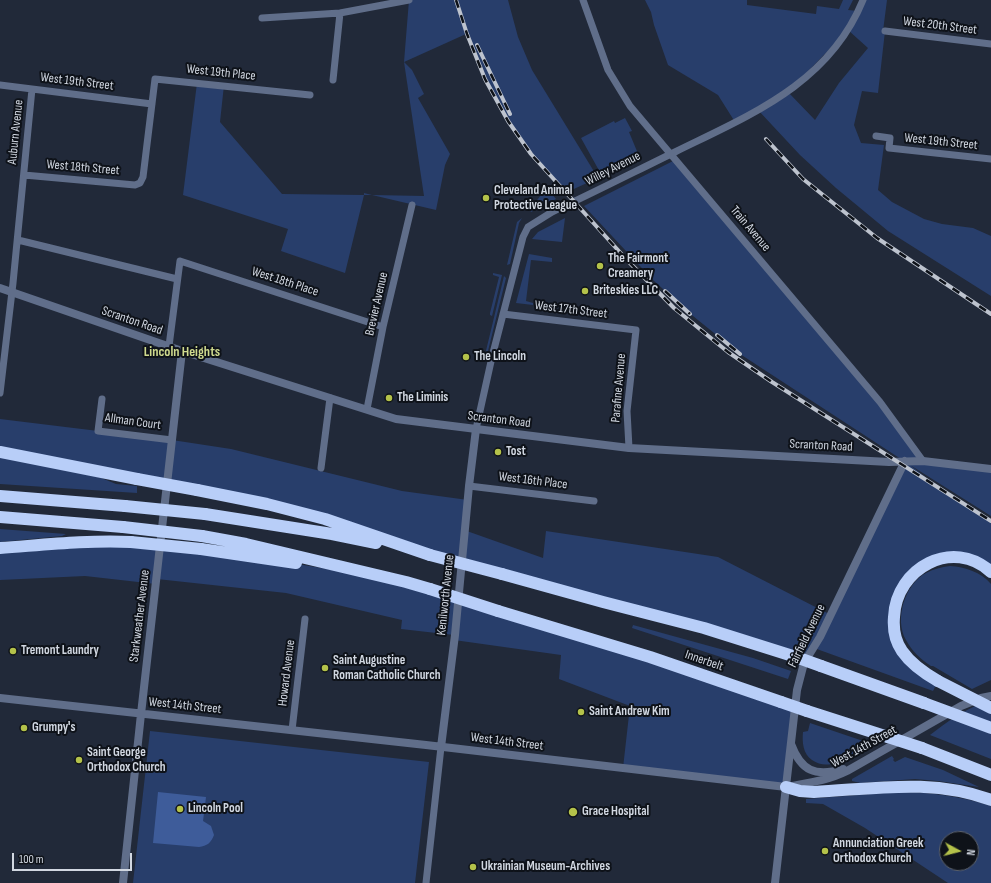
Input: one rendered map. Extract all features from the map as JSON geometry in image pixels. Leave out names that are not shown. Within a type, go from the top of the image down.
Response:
[{"type":"highway","points":[[0,452],[267,504],[325,519],[430,555]]},
{"type":"highway","points":[[0,496],[204,514],[332,534],[430,555],[704,628],[796,657],[991,728]]},
{"type":"highway","points":[[0,517],[123,527],[202,536],[246,544],[406,582]]},
{"type":"highway","points":[[0,548],[53,544],[131,542],[201,549],[256,557],[406,582]]},
{"type":"highway","points":[[991,572],[976,562],[966,558],[953,557],[934,560],[915,571],[907,579],[896,600],[894,616],[894,632],[902,651],[910,661],[938,681],[991,708]]},
{"type":"highway","name":"Innerbelt","points":[[406,582],[650,657],[807,711],[888,736],[991,775]]},
{"type":"highway","points":[[786,787],[800,791],[814,792],[896,786],[930,787],[977,795],[991,800]]},
{"type":"street","points":[[262,18],[340,13],[409,0]]},
{"type":"street","name":"Train Avenue","points":[[583,0],[608,70],[624,98],[880,402],[923,461]]},
{"type":"street","name":"Willey Avenue","points":[[476,429],[503,314],[523,237],[528,227],[552,212],[764,108],[800,83],[825,59],[842,39],[854,20],[863,0]]},
{"type":"street","points":[[332,80],[340,13]]},
{"type":"street","name":"West 20th Street","points":[[885,31],[991,44]]},
{"type":"street","name":"West 19th Place","points":[[152,104],[155,79],[310,95]]},
{"type":"street","name":"West 19th Street","points":[[0,85],[152,104]]},
{"type":"street","name":"Auburn Avenue","points":[[0,393],[18,240],[32,89]]},
{"type":"street","name":"West 18th Street","points":[[24,174],[135,185],[140,183],[143,177],[152,104]]},
{"type":"street","name":"West 19th Street","points":[[876,136],[890,138],[889,148],[991,159]]},
{"type":"street","name":"Brevier Avenue","points":[[368,409],[384,327],[412,205]]},
{"type":"street","points":[[18,240],[177,279],[169,346]]},
{"type":"street","name":"West 18th Place","points":[[177,279],[180,261],[384,327]]},
{"type":"street","name":"Scranton Road","points":[[0,288],[169,346],[182,352],[396,419],[629,448],[889,462],[923,461],[991,469]]},
{"type":"street","name":"West 17th Street","points":[[503,314],[636,330]]},
{"type":"street","name":"Parafine Avenue","points":[[629,448],[627,411],[636,330]]},
{"type":"street","name":"Starkweather Avenue","points":[[123,883],[182,352]]},
{"type":"street","points":[[321,468],[330,398]]},
{"type":"street","name":"Allman Court","points":[[102,399],[98,431],[172,440]]},
{"type":"street","name":"Kenilworth Avenue","points":[[426,883],[455,635],[476,429]]},
{"type":"street","name":"Fairfield Avenue","points":[[775,883],[797,690],[804,663],[820,637],[904,461]]},
{"type":"street","name":"West 16th Place","points":[[469,486],[594,501]]},
{"type":"street","name":"Howard Avenue","points":[[292,730],[305,619]]},
{"type":"street","name":"West 14th Street","points":[[0,698],[786,787],[834,777],[871,758],[961,706],[981,698],[991,696]]},
{"type":"street","points":[[791,742],[796,756],[801,764],[809,770],[815,772],[822,773],[838,771],[871,758]]},
{"type":"shaded area","points":[[409,0],[508,0],[518,37],[532,70],[598,178],[565,193],[514,130],[485,78],[466,34],[404,62]]},
{"type":"shaded area","points":[[645,0],[747,0],[747,5],[816,14],[817,6],[839,9],[843,0],[853,0],[848,10],[858,11],[863,0],[887,0],[878,93],[862,91],[854,125],[861,143],[884,145],[878,190],[892,202],[924,219],[942,224],[973,228],[991,236],[991,296],[888,231],[836,188],[800,155],[758,110],[735,122],[718,95],[668,65],[651,12]],"holes":[[[848,30],[868,48],[839,83],[815,120],[788,92]]]},
{"type":"shaded area","points":[[404,62],[412,70],[424,94],[418,98],[450,154],[445,165],[436,210],[372,195],[424,196]]},
{"type":"shaded area","points":[[197,83],[224,85],[220,122],[282,194],[364,195],[345,273],[281,251],[288,229],[183,195]]},
{"type":"shaded area","points":[[625,118],[632,131],[629,132],[639,156],[601,174],[581,138],[614,121],[615,123]]},
{"type":"shaded area","points":[[675,160],[880,402],[923,461],[991,469],[991,516],[910,465],[942,490],[991,521],[991,572],[986,567],[941,559],[901,588],[897,643],[938,681],[933,691],[814,648],[806,660],[325,519],[0,452],[0,419],[172,440],[231,449],[402,491],[468,500],[464,530],[543,558],[546,531],[718,557],[831,615],[904,461],[740,354],[693,316],[653,280],[584,206]]},
{"type":"shaded area","points":[[546,187],[556,199],[531,212],[530,210]]},
{"type":"shaded area","points":[[522,218],[519,223],[510,264],[507,265],[517,222]]},
{"type":"shaded area","points":[[565,218],[562,242],[532,239],[538,232]]},
{"type":"shaded area","points":[[529,254],[552,258],[552,262],[531,260],[526,301],[533,303],[533,305],[516,303]]},
{"type":"shaded area","points":[[493,273],[502,275],[492,316],[490,313],[499,277],[493,275]]},
{"type":"shaded area","points":[[504,276],[506,278],[486,359],[484,359]]},
{"type":"shaded area","points":[[0,457],[99,477],[116,484],[137,486],[137,493],[0,484]]},
{"type":"shaded area","points":[[0,529],[66,534],[62,536],[0,542]]},
{"type":"shaded area","points":[[106,542],[255,557],[406,582],[795,706],[786,787],[623,768],[630,706],[559,679],[561,655],[454,640],[454,635],[401,629],[402,620],[286,593],[157,579],[156,584],[85,576],[0,580],[0,548]]},
{"type":"shaded area","points":[[950,566],[978,573],[991,584],[991,680],[972,689],[923,661],[906,640],[901,622],[904,603],[907,593],[912,585],[926,573],[938,568]]},
{"type":"shaded area","points":[[633,625],[753,658],[791,671],[788,679],[632,628]]},
{"type":"shaded area","points":[[983,703],[991,703],[991,759],[930,735],[962,713]]},
{"type":"shaded area","points":[[810,723],[869,743],[835,763],[827,765],[820,764],[809,757],[804,748],[803,732],[808,731]]},
{"type":"shaded area","points":[[150,731],[429,762],[415,883],[133,883]]},
{"type":"shaded area","points":[[892,756],[895,762],[905,757],[943,770],[979,787],[915,779],[860,783],[852,781],[852,779]]},
{"type":"shaded area","name":"Lincoln Pool","points":[[158,792],[206,797],[203,821],[211,826],[214,835],[212,840],[206,845],[199,847],[153,843]]},
{"type":"shaded area","points":[[909,792],[956,797],[991,806],[991,883],[948,883],[865,828],[823,804],[806,803],[806,799]]},
{"type":"railway","points":[[456,0],[467,34],[485,79],[508,121],[531,154],[626,259],[674,308],[728,352],[772,382],[991,521]]},
{"type":"railway","points":[[477,45],[510,114]]},
{"type":"railway","points":[[766,139],[803,179],[877,238],[991,314]]},
{"type":"railway","points":[[665,291],[690,314]]},
{"type":"railway","points":[[717,335],[740,354]]},
{"type":"place","name":"Cleveland Animal Protective League","points":[[486,198]]},
{"type":"place","name":"The Fairmont Creamery","points":[[600,266]]},
{"type":"place","name":"Briteskies LLC","points":[[585,291]]},
{"type":"place","name":"The Lincoln","points":[[466,357]]},
{"type":"place","name":"The Liminis","points":[[389,398]]},
{"type":"place","name":"Tost","points":[[498,452]]},
{"type":"place","name":"Tremont Laundry","points":[[13,651]]},
{"type":"place","name":"Saint Augustine Roman Catholic Church","points":[[325,668]]},
{"type":"place","name":"Saint Andrew Kim","points":[[581,712]]},
{"type":"place","name":"Grumpy's","points":[[24,728]]},
{"type":"place","name":"Saint George Orthodox Church","points":[[79,760]]},
{"type":"place","name":"Lincoln Pool","points":[[180,809]]},
{"type":"place","name":"Grace Hospital","points":[[573,812]]},
{"type":"place","name":"Annunciation Greek Orthodox Church","points":[[825,851]]},
{"type":"place","name":"Ukrainian Museum-Archives","points":[[473,867]]},
{"type":"district","name":"Lincoln Heights","points":[[182,352]]}]
